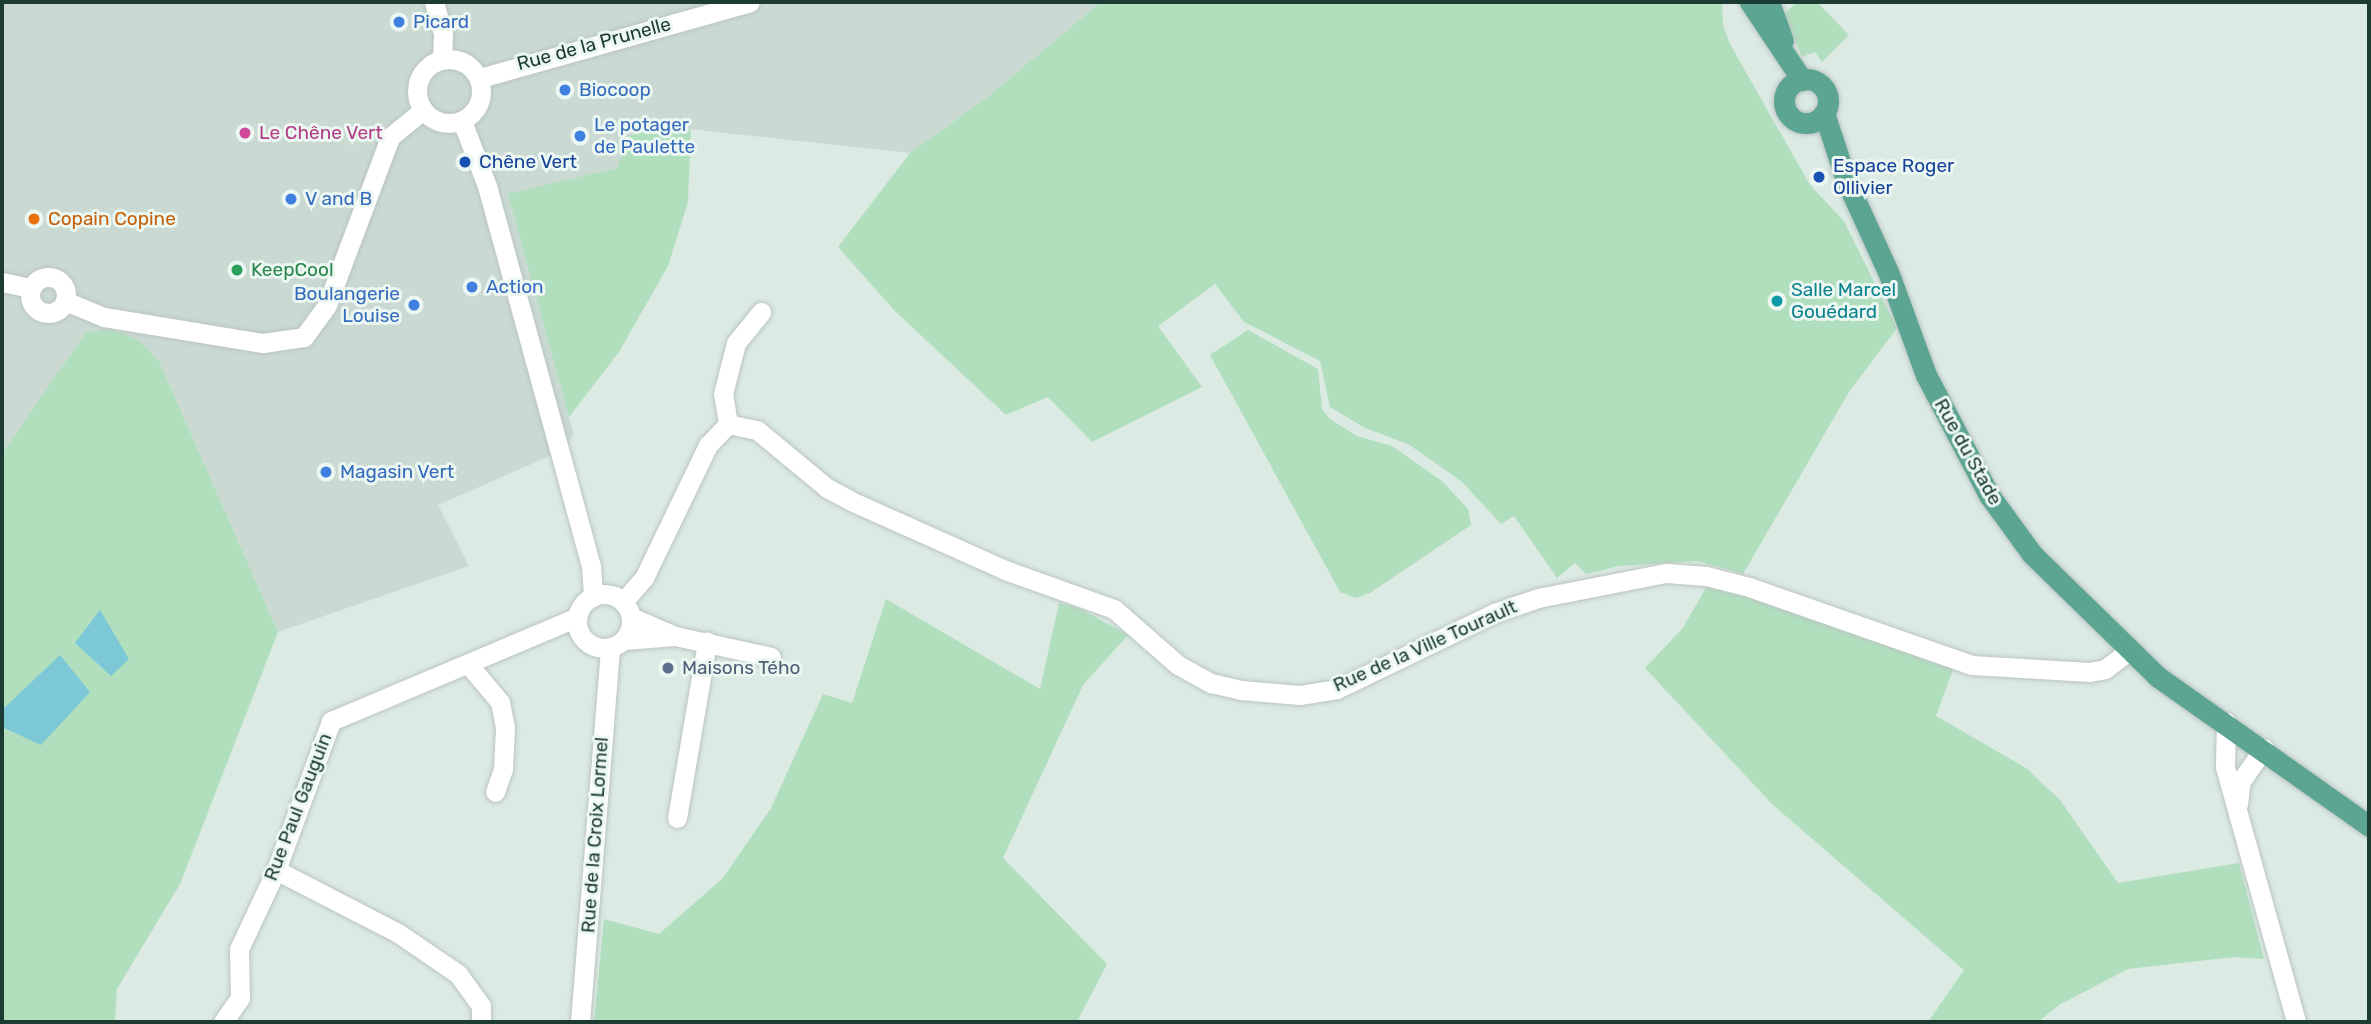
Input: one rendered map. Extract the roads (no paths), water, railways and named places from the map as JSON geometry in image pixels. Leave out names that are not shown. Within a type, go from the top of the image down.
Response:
[{"type":"main road","name":"Rue du Stade","points":[[1750,2],[1786,57],[1793,86],[1787,114],[1815,118]]},
{"type":"main road","points":[[1769,2],[1786,57]]},
{"type":"main road","name":"Rue du Stade","points":[[1766,28],[1793,86]]},
{"type":"main road","name":"Rue du Stade","points":[[1793,86],[1822,86],[1827,99],[1815,118]]},
{"type":"main road","name":"Rue du Stade","points":[[1815,118],[1889,274],[1926,375],[1989,495],[2032,554],[2158,677],[2264,748],[2369,826]]},
{"type":"street","points":[[2,282],[31,288],[29,299],[39,311],[55,312],[65,301],[104,317],[263,343],[304,337],[327,305],[390,137],[417,114],[419,79],[442,59],[443,34],[434,2]]},
{"type":"street","name":"Rue de la Prunelle","points":[[480,78],[750,2]]},
{"type":"street","points":[[417,114],[441,122],[462,121],[477,108],[480,78],[464,62],[442,59]]},
{"type":"street","points":[[462,121],[487,186],[591,566],[593,597]]},
{"type":"street","points":[[617,644],[627,610],[708,445],[728,425],[723,394],[736,343],[761,312]]},
{"type":"street","name":"Rue de la Ville Tourault","points":[[728,425],[757,430],[827,488],[851,501],[1006,570],[1114,609],[1178,665],[1211,683],[1241,690],[1300,695],[1337,689],[1494,613],[1538,597],[1666,573],[1706,576],[1749,587],[1972,665],[2090,672],[2105,669],[2129,651]]},
{"type":"street","points":[[675,636],[617,644],[585,641],[577,617],[593,597],[609,594],[627,610],[675,636],[771,657]]},
{"type":"street","name":"Rue Paul Gauguin","points":[[223,1022],[240,998],[239,949],[276,870],[331,721],[577,617]]},
{"type":"street","points":[[677,817],[707,642]]},
{"type":"street","name":"Rue de la Croix Lormel","points":[[580,1022],[617,644]]},
{"type":"street","points":[[468,664],[500,702],[505,728],[503,769],[495,792]]},
{"type":"street","points":[[2227,722],[2225,767],[2296,1022]]},
{"type":"street","points":[[2237,812],[2241,781],[2264,748]]},
{"type":"street","points":[[276,870],[398,933],[457,974],[481,1006],[481,1022]]},
{"type":"water","points":[[100,610],[129,659],[111,676],[75,643]]},
{"type":"water","points":[[60,655],[90,692],[41,745],[2,727],[2,710]]},
{"type":"place","name":"Picard","points":[[399,22]]},
{"type":"place","name":"Biocoop","points":[[565,90]]},
{"type":"place","name":"Le Chêne Vert","points":[[245,133]]},
{"type":"place","name":"Le potager de Paulette","points":[[580,136]]},
{"type":"place","name":"Chêne Vert","points":[[465,162]]},
{"type":"place","name":"Espace Roger Ollivier","points":[[1819,177]]},
{"type":"place","name":"V and B","points":[[291,199]]},
{"type":"place","name":"Copain Copine","points":[[34,219]]},
{"type":"place","name":"KeepCool","points":[[237,270]]},
{"type":"place","name":"Action","points":[[472,287]]},
{"type":"place","name":"Salle Marcel Gouédard","points":[[1777,301]]},
{"type":"place","name":"Boulangerie Louise","points":[[414,305]]},
{"type":"place","name":"Magasin Vert","points":[[326,472]]},
{"type":"place","name":"Maisons Tého","points":[[668,668]]}]
